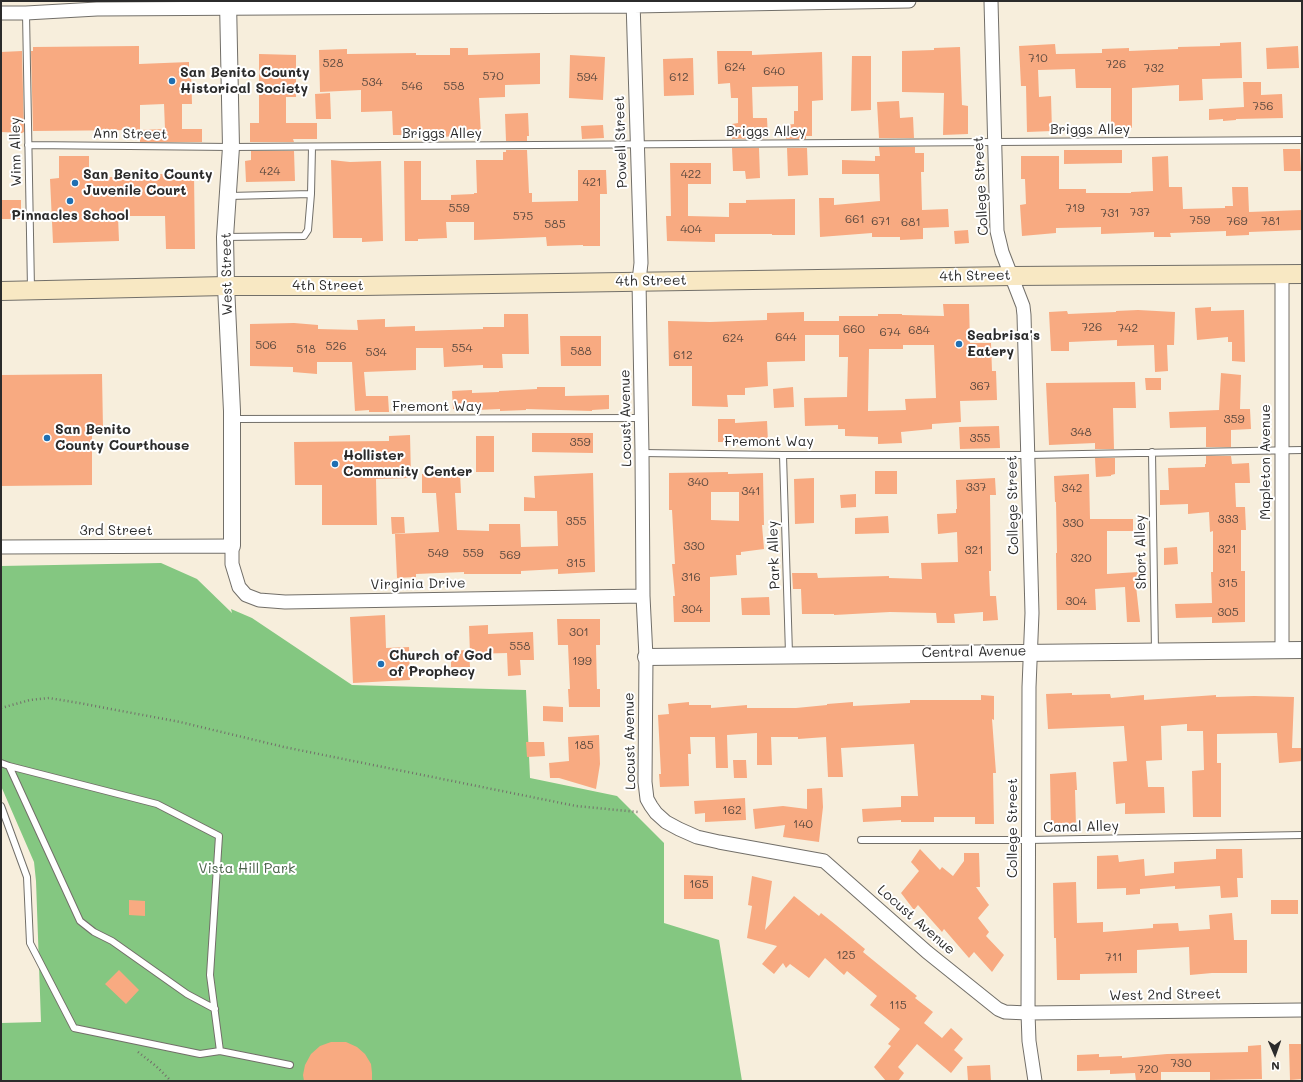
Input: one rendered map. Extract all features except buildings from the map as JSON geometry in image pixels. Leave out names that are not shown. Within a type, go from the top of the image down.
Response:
[{"type":"main road","name":"4th Street","points":[[1,291],[226,286],[362,286],[1013,276],[1302,274]]},
{"type":"street","points":[[1,13],[26,14],[97,9],[228,5],[909,1]]},
{"type":"street","name":"College Street","points":[[991,1],[997,231],[1002,252],[1013,276],[1023,306],[1024,315],[1032,613],[1029,687],[1028,1013]]},
{"type":"street","name":"Powell Street","points":[[633,3],[641,263],[639,281]]},
{"type":"street","name":"West Street","points":[[228,5],[230,147],[225,237],[232,419],[232,546]]},
{"type":"street","name":"Mapleton Avenue","points":[[1282,274],[1282,650]]},
{"type":"street","name":"Locust Avenue","points":[[639,281],[642,418],[643,596],[646,657],[645,782],[647,799],[656,814],[672,826],[697,837],[824,861],[927,952],[998,1009],[1005,1012],[1028,1013]]},
{"type":"street","name":"3rd Street","points":[[1,547],[232,546]]},
{"type":"street","name":"Virginia Drive","points":[[232,546],[232,564],[238,587],[246,595],[258,600],[285,602],[643,596]]},
{"type":"street","name":"Central Avenue","points":[[646,657],[789,654],[1302,650]]},
{"type":"street","name":"West 2nd Street","points":[[1028,1013],[1302,1010]]},
{"type":"street","points":[[1028,1013],[1029,1041],[1035,1081]]},
{"type":"lane","name":"Winn Alley","points":[[26,14],[31,290]]},
{"type":"lane","name":"Briggs Alley","points":[[230,147],[1302,140]]},
{"type":"lane","name":"Ann Street","points":[[28,145],[230,147]]},
{"type":"lane","points":[[225,237],[304,236],[308,230],[311,194],[312,147]]},
{"type":"lane","points":[[228,196],[311,194]]},
{"type":"lane","name":"Fremont Way","points":[[232,419],[642,418]]},
{"type":"lane","points":[[1152,452],[1302,450]]},
{"type":"lane","name":"Fremont Way","points":[[642,453],[783,455],[1028,455],[1152,452]]},
{"type":"lane","name":"Short Alley","points":[[1152,452],[1155,651]]},
{"type":"lane","name":"Park Alley","points":[[783,455],[789,654]]},
{"type":"lane","points":[[1,763],[157,804],[219,836],[210,975],[220,1051]]},
{"type":"lane","points":[[9,766],[80,921],[94,932],[112,941],[187,994],[215,1009]]},
{"type":"lane","points":[[1,806],[27,877],[30,943],[74,1028],[200,1054],[220,1051],[290,1065]]},
{"type":"lane","name":"Canal Alley","points":[[861,840],[1029,840],[1302,835]]},
{"type":"path","points":[[1,708],[30,700],[49,698],[80,703],[180,722],[284,748],[576,806],[656,814]]},
{"type":"path","points":[[119,1037],[156,1066],[171,1081]]},
{"type":"green space","name":"Vista Hill Park","points":[[161,563],[197,579],[232,613],[231,609],[252,618],[352,685],[526,690],[530,778],[617,796],[664,843],[664,923],[719,940],[742,1081],[1,1081],[1,1023],[41,1022],[34,862],[1,786],[1,566]]},
{"type":"place","name":"San Benito County Historical Society","points":[[172,81]]},
{"type":"place","name":"San Benito County Juvenile Court","points":[[75,183]]},
{"type":"place","name":"Pinnacles School","points":[[70,201]]},
{"type":"place","name":"Seabrisa's Eatery","points":[[959,344]]},
{"type":"place","name":"San Benito County Courthouse","points":[[47,438]]},
{"type":"place","name":"Hollister Community Center","points":[[335,464]]},
{"type":"place","name":"Church of God of Prophecy","points":[[381,664]]}]
